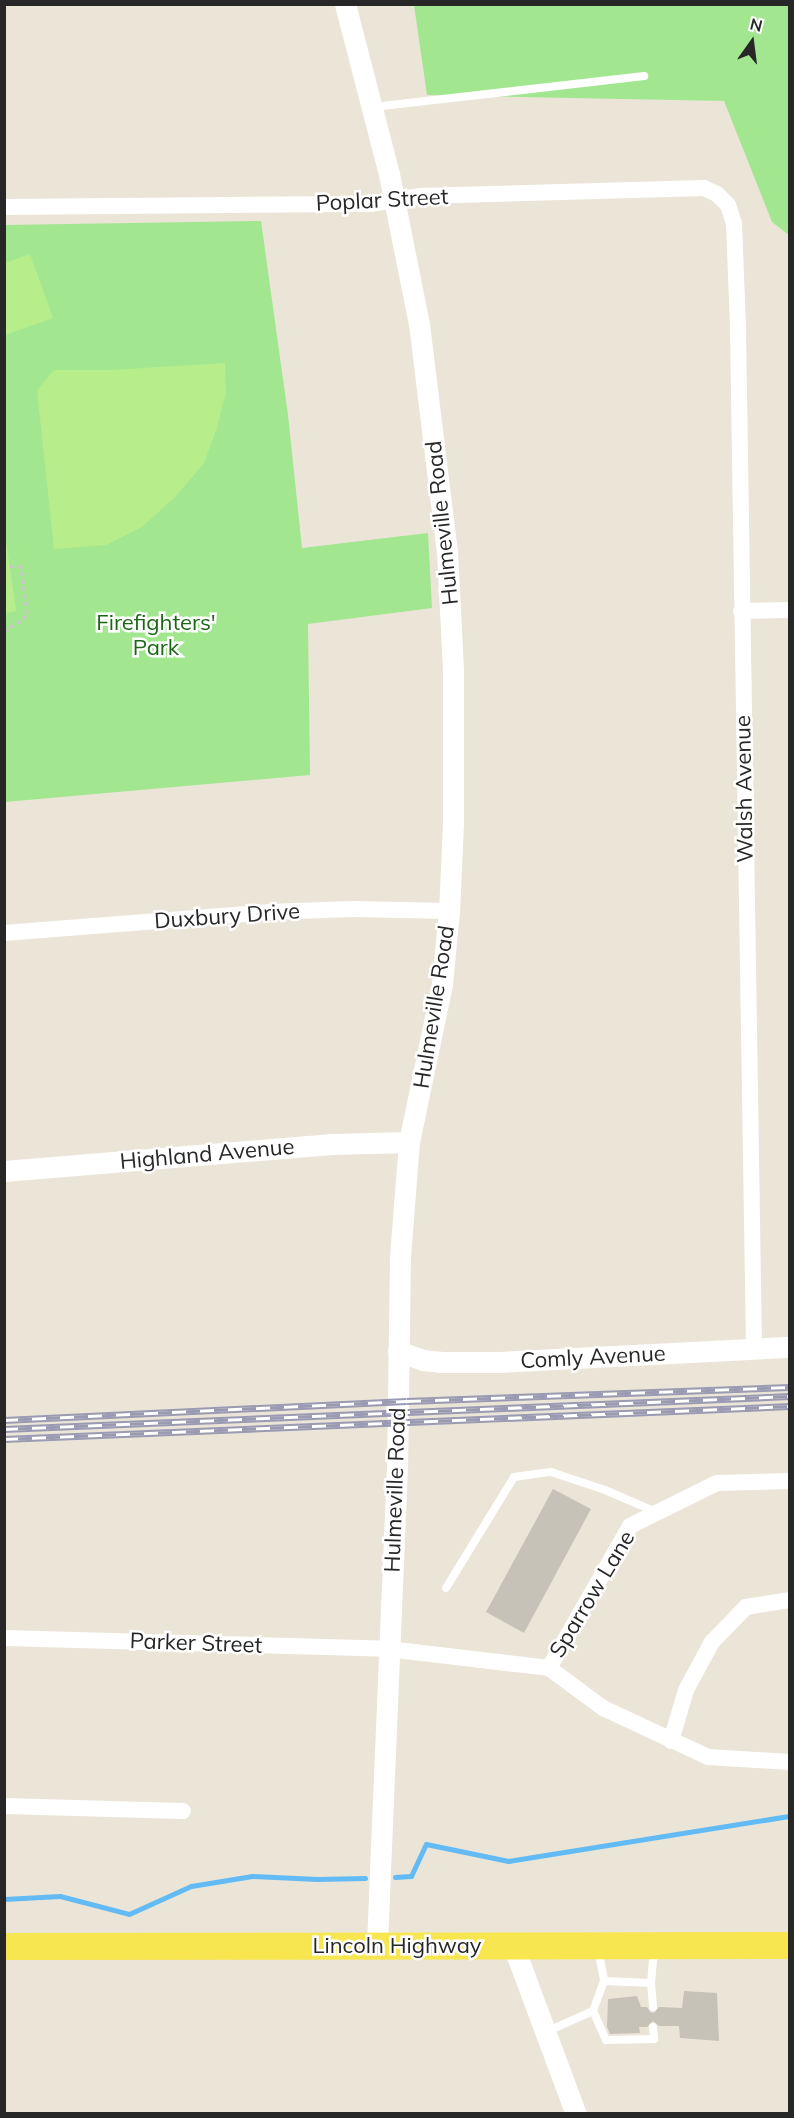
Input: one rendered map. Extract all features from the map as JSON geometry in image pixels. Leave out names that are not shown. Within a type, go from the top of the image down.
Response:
[{"type":"main road","name":"Lincoln Highway","points":[[4,1946],[789,1945]]},
{"type":"street","name":"Hulmeville Road","points":[[345,4],[360,71],[373,107],[396,202],[419,324],[447,551],[453,682],[453,824],[449,911],[442,984],[409,1142],[400,1257],[397,1466],[377,1946]]},
{"type":"street","name":"Poplar Street","points":[[4,207],[396,202],[420,196],[704,188],[717,194],[728,205],[735,229]]},
{"type":"street","name":"Walsh Avenue","points":[[735,229],[754,1349]]},
{"type":"street","points":[[741,611],[789,610]]},
{"type":"street","name":"Duxbury Drive","points":[[4,933],[269,912],[352,909],[449,911]]},
{"type":"street","name":"Highland Avenue","points":[[4,1172],[309,1146],[409,1142]]},
{"type":"street","name":"Comly Avenue","points":[[398,1351],[423,1360],[500,1362],[789,1347]]},
{"type":"street","name":"Sparrow Lane","points":[[388,1649],[549,1668],[630,1526],[717,1483],[789,1481]]},
{"type":"street","points":[[671,1742],[686,1690],[712,1642],[746,1607],[789,1600]]},
{"type":"street","name":"Parker Street","points":[[4,1638],[388,1649]]},
{"type":"street","points":[[549,1668],[603,1708],[708,1758],[789,1762]]},
{"type":"street","points":[[4,1806],[183,1811]]},
{"type":"street","points":[[513,1946],[576,2114]]},
{"type":"lane","points":[[373,107],[644,76]]},
{"type":"lane","points":[[446,1588],[514,1477],[551,1472],[605,1490],[657,1513]]},
{"type":"lane","points":[[652,2007],[654,1945]]},
{"type":"lane","points":[[597,1946],[604,1981],[593,2011],[606,2040],[654,2039],[653,2027]]},
{"type":"lane","points":[[604,1981],[651,1983]]},
{"type":"lane","points":[[546,2032],[593,2011]]},
{"type":"path","points":[[4,631],[23,619],[27,612],[21,566],[10,566]]},
{"type":"green space","points":[[414,5],[789,5],[789,235],[772,222],[724,101],[427,95]]},
{"type":"green space","name":"Firefighters' Park","points":[[261,221],[288,415],[302,548],[428,533],[432,608],[308,624],[310,775],[5,802],[4,225]]},
{"type":"green space","points":[[30,254],[53,318],[5,335],[5,263]]},
{"type":"green space","points":[[225,363],[226,392],[217,428],[204,463],[175,497],[142,527],[106,545],[54,549],[37,390],[54,370],[111,370]]},
{"type":"green space","points":[[4,527],[16,611],[5,613],[4,613]]},
{"type":"building","points":[[553,1489],[591,1509],[524,1633],[486,1612]]},
{"type":"building","points":[[684,1991],[717,1993],[719,2041],[680,2038],[679,2026],[659,2026],[653,2021],[647,2027],[639,2027],[640,2033],[610,2034],[607,2027],[608,1999],[637,1996],[641,2007],[647,2007],[650,2012],[654,2013],[659,2007],[682,2008]]},
{"type":"waterway","points":[[395,1877],[411,1876],[426,1844],[508,1861],[790,1816]]},
{"type":"waterway","points":[[4,1899],[60,1896],[129,1914],[191,1886],[252,1876],[317,1879],[365,1878]]},
{"type":"railway","points":[[4,1420],[407,1401],[790,1387]]},
{"type":"railway","points":[[4,1429],[790,1396]]},
{"type":"railway","points":[[4,1439],[790,1406]]}]
